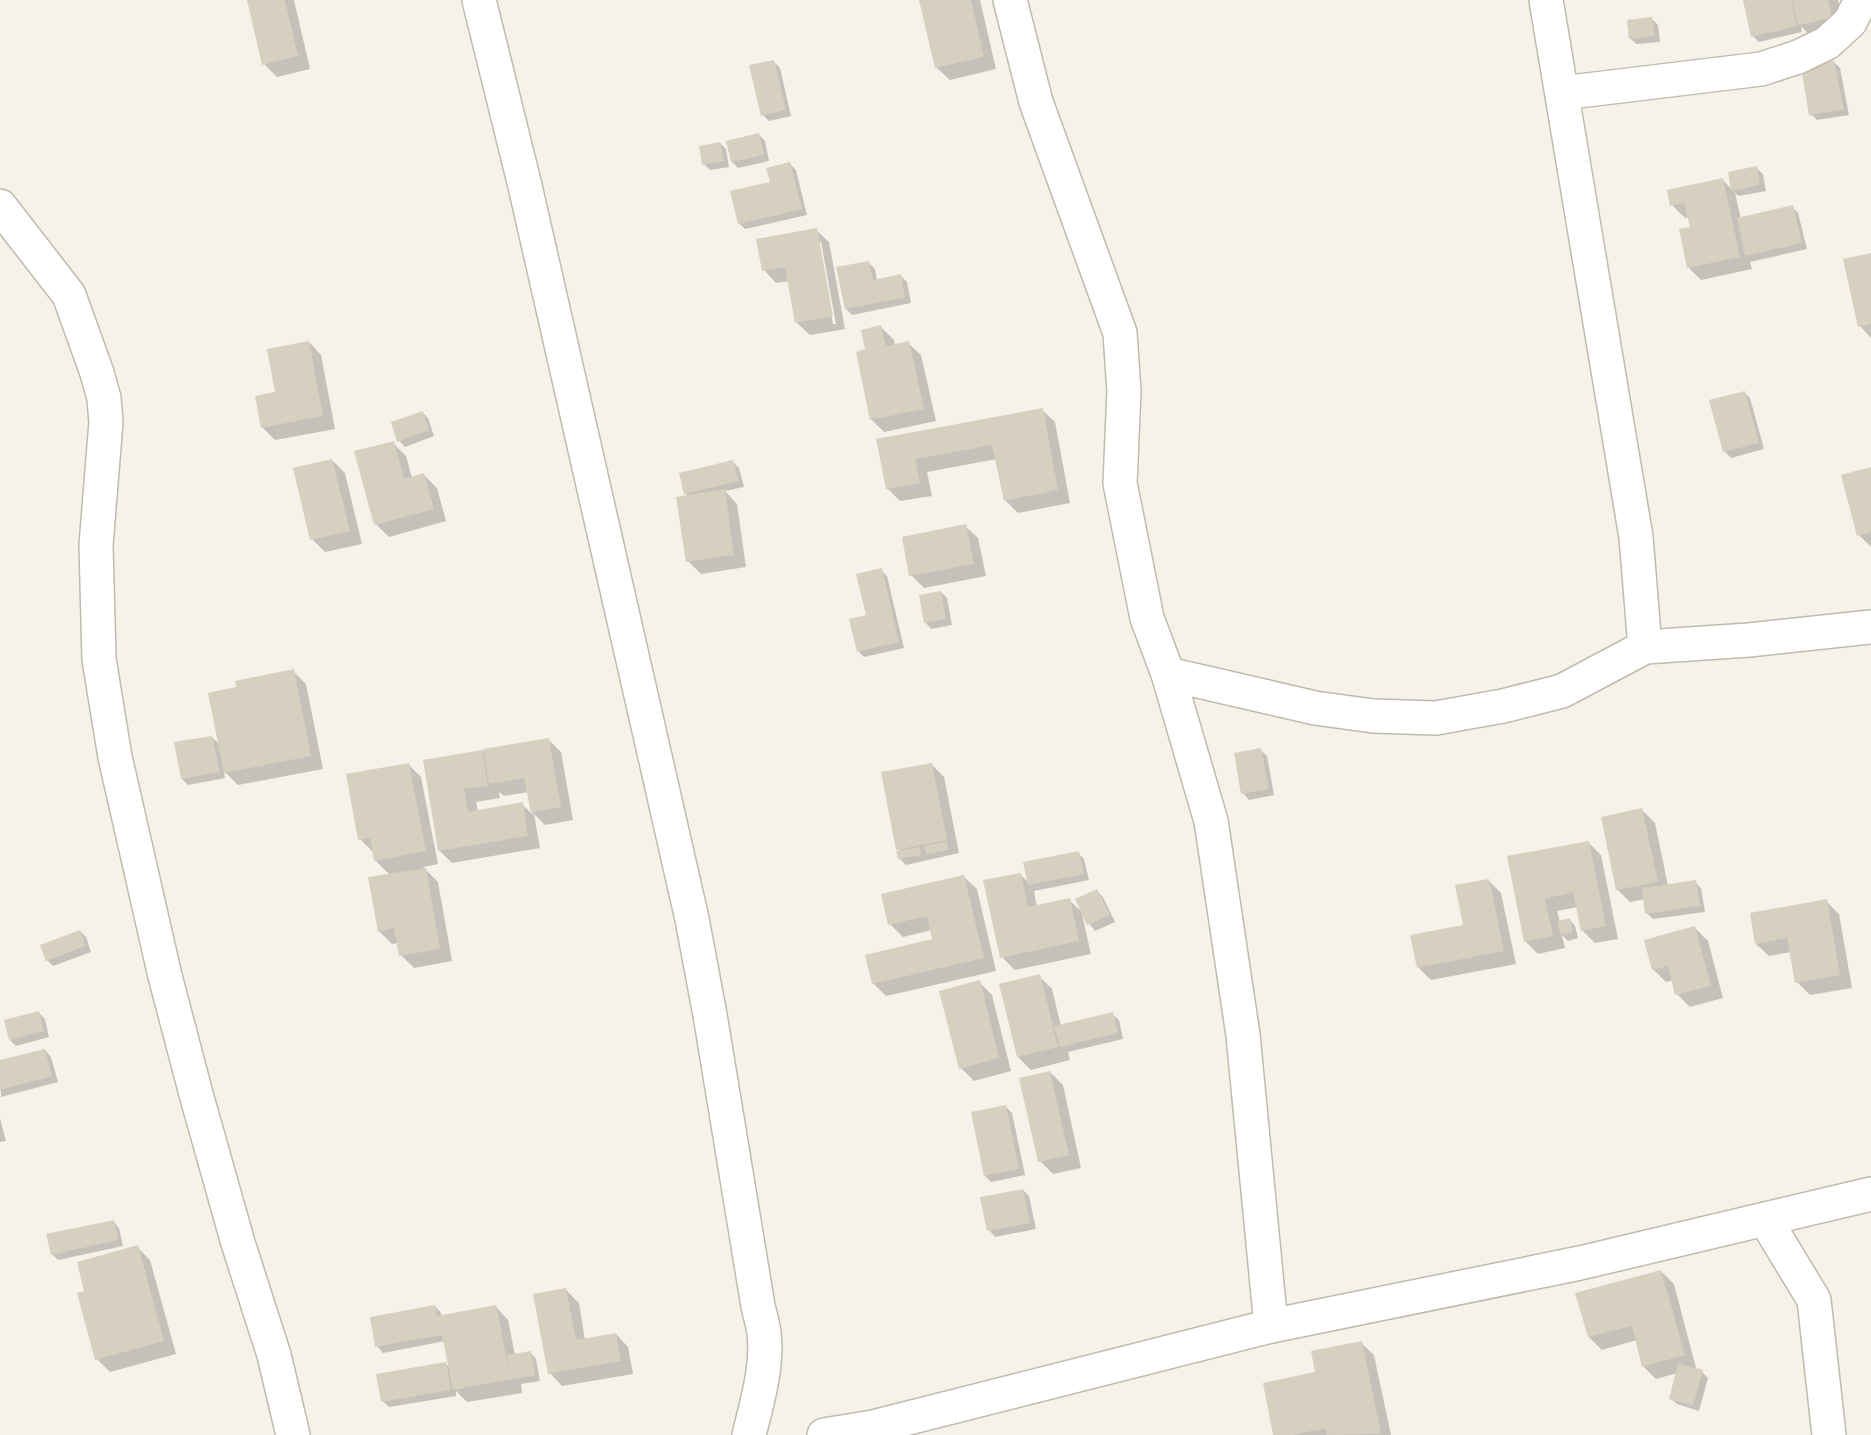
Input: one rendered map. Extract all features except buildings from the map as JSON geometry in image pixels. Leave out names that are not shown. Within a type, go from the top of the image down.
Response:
[{"type":"street","points":[[479,0],[531,209],[689,908],[710,1015],[764,1334],[763,1368],[749,1435]]},
{"type":"street","points":[[1010,0],[1036,102],[1120,333],[1124,392],[1120,483],[1147,618],[1168,674],[1211,821],[1243,1035],[1271,1326]]},
{"type":"street","points":[[1546,0],[1636,537],[1645,647]]},
{"type":"street","points":[[1562,93],[1761,69],[1798,57],[1827,43],[1850,22],[1861,0]]},
{"type":"street","points":[[0,206],[69,296],[104,398],[106,422],[96,544],[99,659],[115,757],[165,976],[195,1094],[238,1243],[274,1355],[293,1435]]},
{"type":"street","points":[[1168,674],[1316,708],[1373,716],[1436,718],[1503,706],[1562,691],[1645,647],[1749,640],[1871,627]]},
{"type":"street","points":[[824,1435],[873,1427],[1271,1326],[1580,1263],[1871,1194]]},
{"type":"street","points":[[1765,1219],[1814,1300],[1829,1435]]}]
